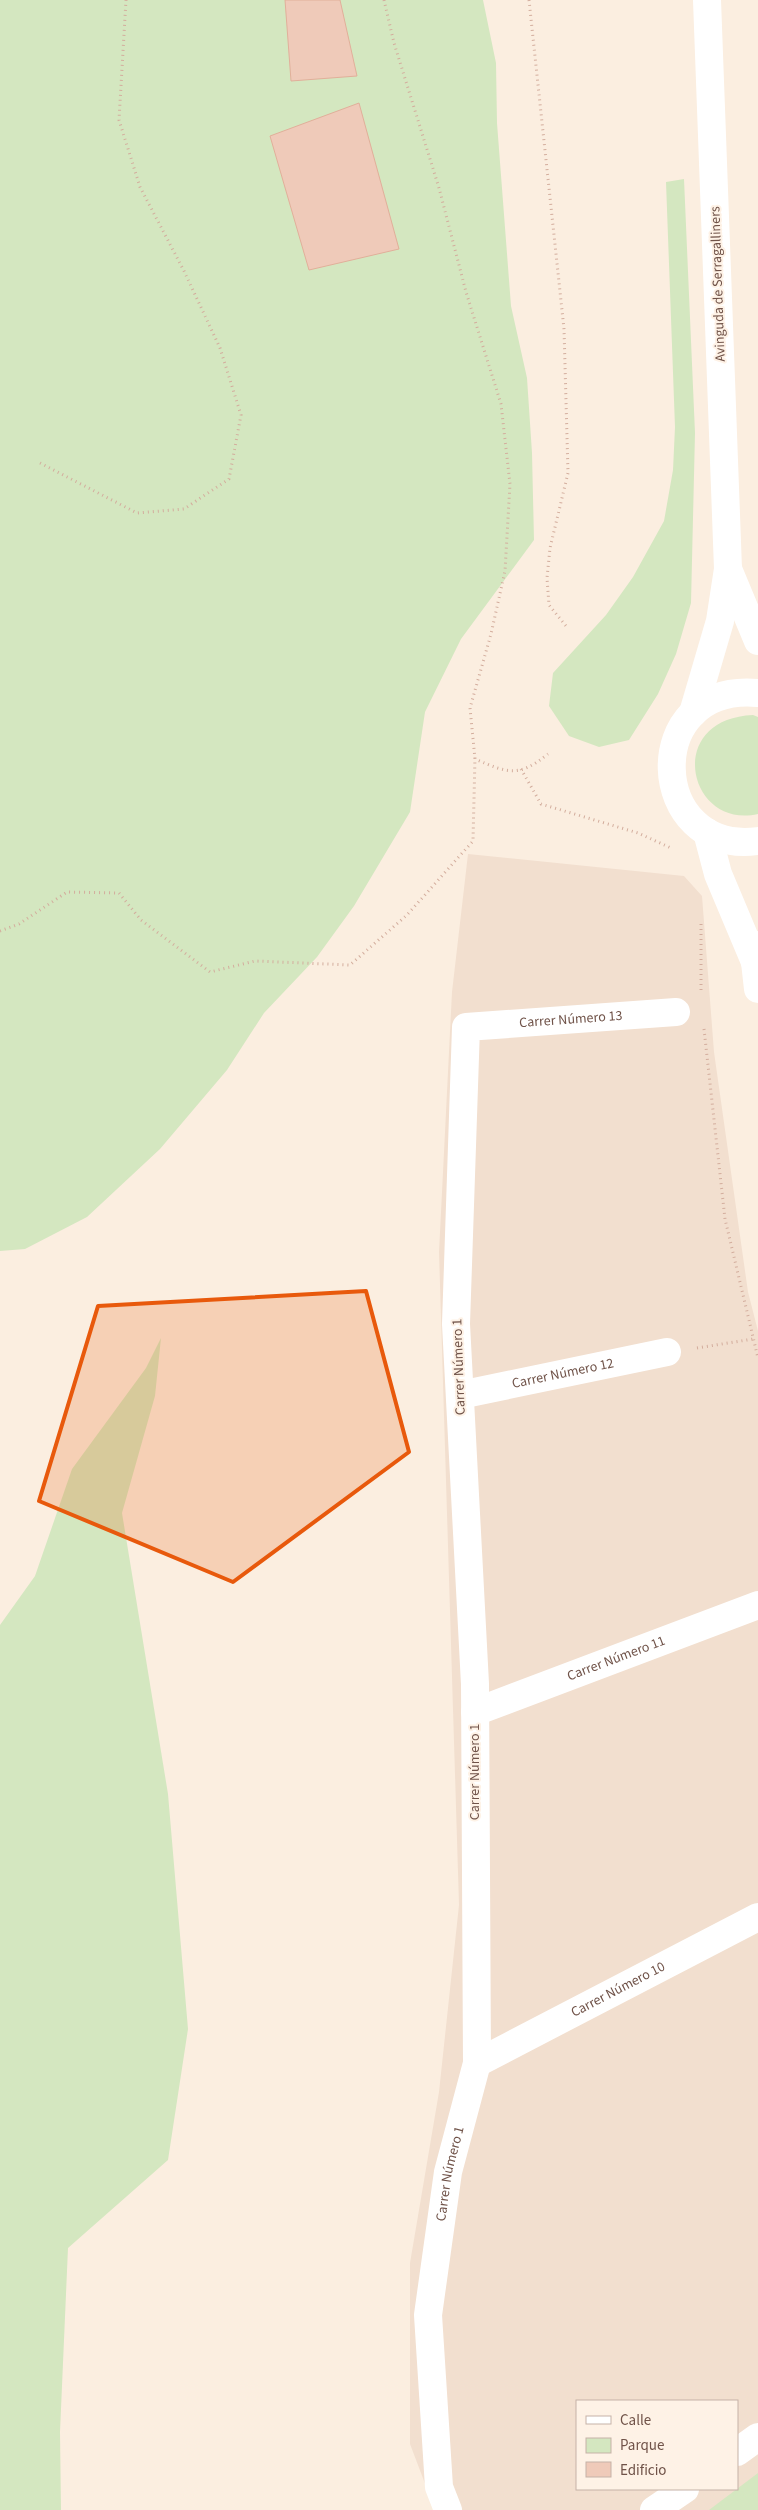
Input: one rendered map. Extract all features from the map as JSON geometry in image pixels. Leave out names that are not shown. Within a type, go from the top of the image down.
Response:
[{"type":"street","name":"Avinguda de Serragalliners","points":[[693,713],[720,620],[728,569],[707,0]]},
{"type":"street","name":"Avinguda de Serragalliners","points":[[728,569],[758,641]]},
{"type":"street","points":[[758,693],[731,693],[711,700],[693,713],[675,739],[670,764],[671,778],[680,804],[692,820],[707,832],[728,840],[758,841]]},
{"type":"street","points":[[707,832],[718,874],[755,962]]},
{"type":"street","points":[[758,926],[755,962],[758,989]]},
{"type":"street","name":"Carrer Número 13","points":[[466,1027],[676,1012]]},
{"type":"street","name":"Carrer Número 1","points":[[448,2510],[439,2487],[428,2315],[448,2172],[477,2063],[474,1712],[456,1324],[466,1027]]},
{"type":"street","name":"Carrer Número 12","points":[[460,1395],[667,1352]]},
{"type":"street","name":"Carrer Número 11","points":[[474,1712],[758,1605]]},
{"type":"street","name":"Carrer Número 10","points":[[477,2063],[758,1917]]},
{"type":"street","points":[[738,2451],[758,2437]]},
{"type":"street","points":[[654,2510],[684,2490]]},
{"type":"path","points":[[40,463],[137,513],[184,509],[229,479],[241,415],[220,348],[184,271],[140,187],[118,120],[126,0]]},
{"type":"path","points":[[0,931],[19,924],[67,892],[119,893],[142,920],[210,972],[255,961],[350,965],[406,914],[473,841],[475,757],[470,708],[491,634],[505,571],[510,484],[501,404],[466,292],[439,188],[394,43],[384,0]]},
{"type":"path","points":[[529,0],[564,348],[568,472],[550,548],[547,578],[549,605],[566,626]]},
{"type":"path","points":[[475,757],[475,759],[506,772],[531,767],[548,754]]},
{"type":"path","points":[[521,769],[541,804],[638,833],[670,847],[676,853]]},
{"type":"path","points":[[701,917],[701,995]]},
{"type":"path","points":[[703,1022],[725,1219],[758,1358]]},
{"type":"path","points":[[667,1352],[753,1339]]},
{"type":"highlighted area","points":[[366,1291],[409,1452],[233,1582],[39,1501],[98,1306]]},
{"type":"shaded area","points":[[468,854],[684,876],[702,896],[714,1052],[748,1292],[758,1331],[758,2510],[435,2510],[410,2444],[410,2263],[439,2092],[459,1905],[439,1252],[452,992]]},
{"type":"green space","points":[[0,0],[483,0],[496,63],[497,123],[511,306],[527,378],[532,453],[534,540],[461,639],[425,712],[410,812],[354,906],[317,957],[264,1013],[227,1070],[160,1149],[87,1217],[25,1249],[0,1251]]},
{"type":"green space","points":[[684,179],[695,433],[691,603],[676,654],[658,694],[629,740],[599,747],[569,736],[549,706],[553,673],[606,615],[633,577],[664,521],[673,470],[675,427],[666,182]]},
{"type":"green space","points":[[753,715],[758,717],[758,814],[734,815],[715,806],[702,791],[696,772],[697,752],[706,734],[725,721]]},
{"type":"green space","points":[[161,1338],[155,1396],[122,1513],[168,1794],[188,2029],[168,2160],[68,2248],[60,2432],[61,2510],[0,2510],[0,1625],[35,1576],[72,1469],[146,1368]]},
{"type":"green space","points":[[758,2473],[758,2510],[709,2510],[738,2490]]},
{"type":"building","points":[[285,0],[340,0],[357,76],[291,81]]},
{"type":"building","points":[[359,103],[399,249],[309,270],[270,136]]}]
